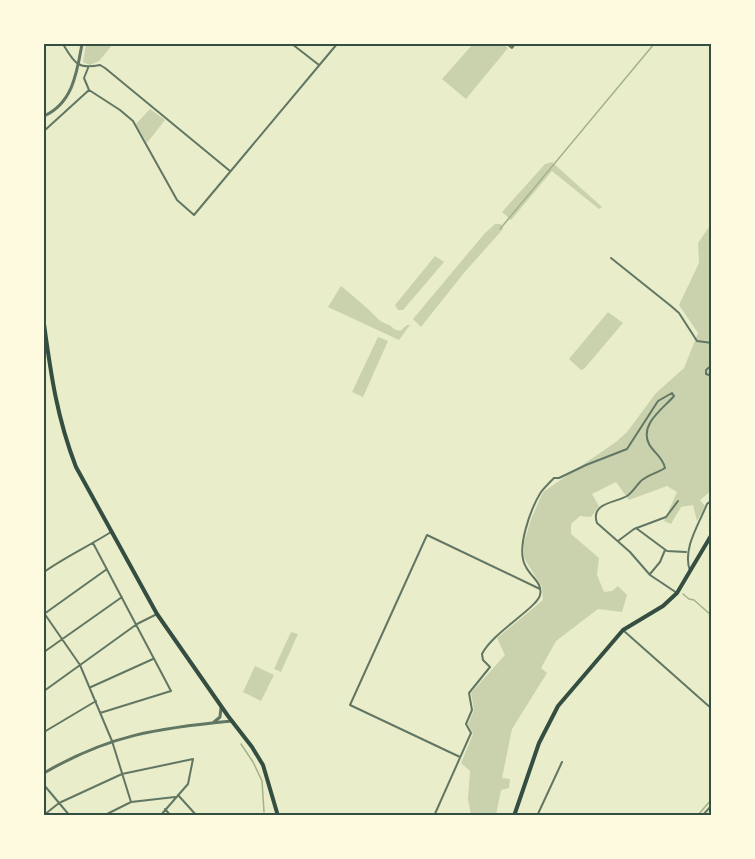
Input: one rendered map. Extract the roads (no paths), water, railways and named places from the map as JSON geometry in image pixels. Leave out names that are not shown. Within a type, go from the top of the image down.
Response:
[{"type":"main road","points":[[44,324],[53,394],[76,467],[157,614],[263,765],[278,816]]},
{"type":"main road","points":[[514,816],[539,743],[558,705],[623,630],[663,606],[677,593],[711,534]]},
{"type":"street","points":[[63,44],[74,62],[88,68],[100,65],[105,68],[230,171]]},
{"type":"street","points":[[44,116],[63,103],[70,92],[82,44]]},
{"type":"street","points":[[292,44],[319,65]]},
{"type":"street","points":[[88,68],[84,78],[89,90],[120,110],[133,122],[177,200],[194,215],[337,44]]},
{"type":"street","points":[[507,44],[512,48],[516,44]]},
{"type":"street","points":[[44,131],[89,90]]},
{"type":"street","points":[[610,258],[679,313],[697,341],[711,343]]},
{"type":"street","points":[[711,365],[706,370],[706,374],[711,376]]},
{"type":"street","points":[[434,816],[471,733],[466,724],[472,710],[469,693],[490,667],[483,660],[482,654],[497,634],[535,605],[540,597],[540,589],[523,560],[522,543],[529,519],[542,491],[554,478],[559,478],[627,449],[658,401],[672,393],[675,396],[658,410],[647,434],[649,443],[664,462],[665,468],[640,481],[627,496],[605,504],[595,514],[597,524],[618,541],[650,574],[677,593]]},
{"type":"street","points":[[690,571],[686,561],[687,553],[707,504],[711,500]]},
{"type":"street","points":[[618,541],[636,528],[666,517],[678,501]]},
{"type":"street","points":[[636,528],[665,550],[687,553]]},
{"type":"street","points":[[44,572],[111,532]]},
{"type":"street","points":[[460,757],[350,705],[427,535],[540,589]]},
{"type":"street","points":[[93,543],[171,691],[100,713]]},
{"type":"street","points":[[650,574],[660,562],[665,550]]},
{"type":"street","points":[[108,568],[44,614],[80,665],[91,687],[112,741],[131,802]]},
{"type":"street","points":[[44,652],[122,597]]},
{"type":"street","points":[[44,691],[137,624],[157,614]]},
{"type":"street","points":[[623,630],[711,709]]},
{"type":"street","points":[[91,687],[154,658]]},
{"type":"street","points":[[44,732],[96,701]]},
{"type":"street","points":[[212,723],[220,717],[221,706]]},
{"type":"street","points":[[44,773],[64,761],[112,741],[146,731],[232,721]]},
{"type":"street","points":[[44,814],[59,803],[122,774],[193,759],[188,784],[160,816]]},
{"type":"street","points":[[537,816],[562,762]]},
{"type":"street","points":[[44,785],[70,816]]},
{"type":"street","points":[[103,816],[131,802],[177,796]]},
{"type":"street","points":[[177,796],[197,816]]},
{"type":"street","points":[[702,816],[711,805]]},
{"type":"street","points":[[165,809],[171,816]]},
{"type":"waterway","points":[[500,229],[654,44]]},
{"type":"waterway","points":[[683,594],[694,600],[712,616]]},
{"type":"waterway","points":[[241,744],[262,781],[264,812]]},
{"type":"waterway","points":[[697,816],[712,799]]}]
